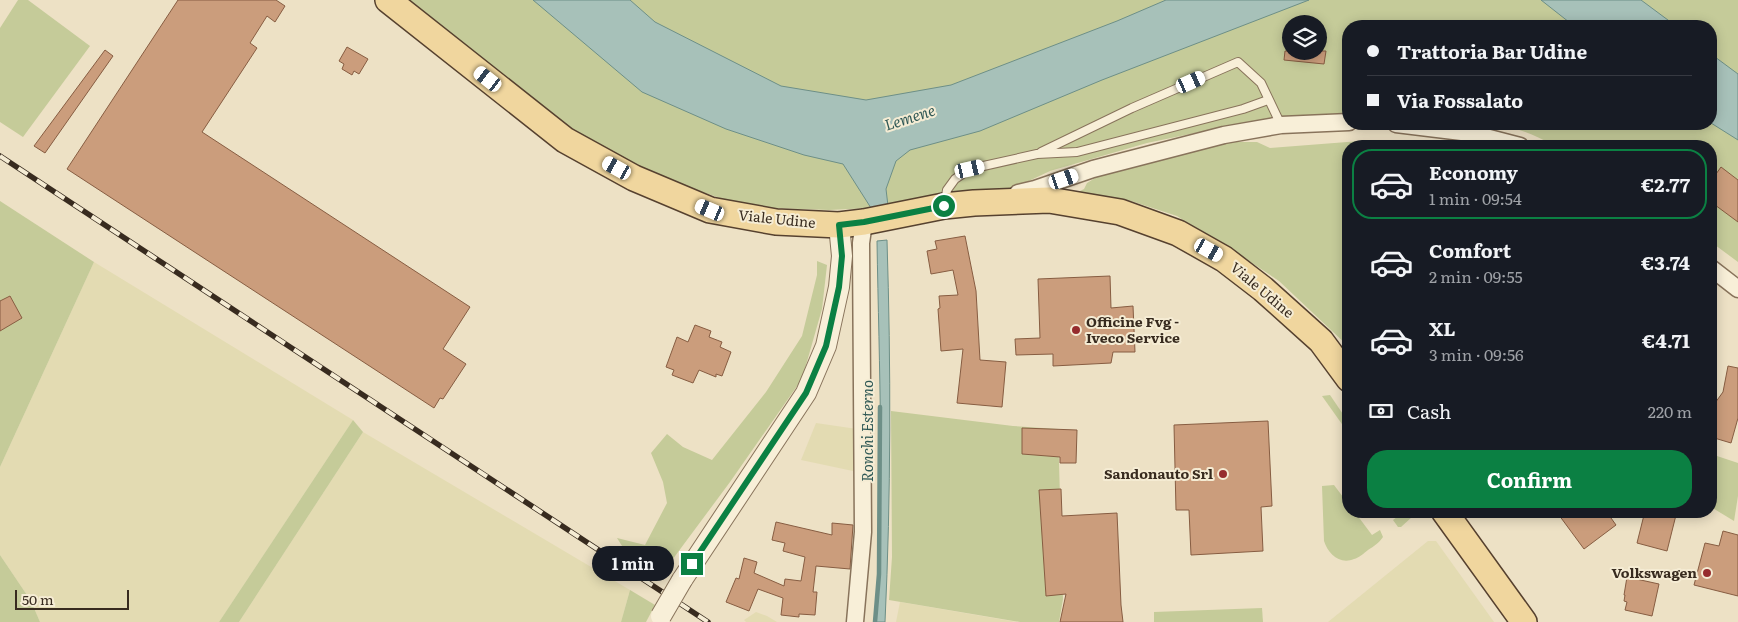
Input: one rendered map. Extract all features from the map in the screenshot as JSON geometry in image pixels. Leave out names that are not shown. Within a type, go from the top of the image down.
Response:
[{"type":"main road","name":"Viale Udine","points":[[388,0],[565,140],[634,178],[710,210],[776,222],[839,225],[944,206],[974,203],[1049,200],[1120,212],[1178,234],[1224,259],[1263,289],[1321,341],[1342,370]]},
{"type":"main road","points":[[1449,518],[1524,622]]},
{"type":"street","points":[[974,203],[1035,189],[1094,169],[1224,135],[1281,125],[1342,122]]},
{"type":"street","points":[[1445,130],[1470,133],[1497,140]]},
{"type":"street","points":[[855,622],[863,532],[861,243],[864,222]]},
{"type":"street","points":[[660,619],[682,580],[806,393],[826,346],[839,287],[842,256],[839,225]]},
{"type":"street","points":[[1717,273],[1738,289]]},
{"type":"lane","points":[[1037,154],[1132,108],[1238,62],[1261,83],[1281,125]]},
{"type":"lane","points":[[944,206],[947,190],[955,179],[970,169],[1037,154],[1076,152],[1243,109],[1268,100]]},
{"type":"shaded area","points":[[94,262],[353,420],[219,622],[40,622],[31,601],[0,555],[0,467]]},
{"type":"shaded area","points":[[816,423],[857,429],[853,471],[801,460]]},
{"type":"shaded area","points":[[363,432],[630,590],[621,622],[239,622]]},
{"type":"shaded area","points":[[1428,541],[1436,541],[1494,622],[1328,622]]},
{"type":"shaded area","points":[[900,602],[1017,622],[896,622]]},
{"type":"shaded area","points":[[756,612],[777,622],[746,622],[744,620]]},
{"type":"green space","points":[[18,0],[28,0],[90,46],[23,137],[0,122],[0,28]]},
{"type":"green space","points":[[400,0],[1738,0],[1738,262],[1717,246],[1717,140],[1543,140],[1519,130],[1717,130],[1717,20],[1342,20],[1342,113],[1294,116],[1243,123],[1147,143],[1050,171],[1014,188],[940,195],[871,208],[829,210],[771,208],[723,199],[642,169],[583,138]]},
{"type":"green space","points":[[1224,142],[1257,142],[1270,148],[1342,142],[1342,340],[1279,281],[1177,216],[1131,201],[1076,193],[1084,189],[1087,183],[1113,167]]},
{"type":"green space","points":[[0,201],[94,262],[0,467]]},
{"type":"green space","points":[[817,261],[827,265],[822,309],[802,379],[730,482],[661,575],[629,557],[617,538],[645,545],[667,503],[663,482],[651,453],[667,434],[683,447],[712,460],[766,392],[802,336],[817,275]]},
{"type":"green space","points":[[1330,395],[1342,413],[1342,424],[1322,396]]},
{"type":"green space","points":[[891,411],[1013,426],[1058,429],[1063,599],[1059,622],[1020,622],[889,600],[892,557]]},
{"type":"green space","points":[[353,420],[363,432],[239,622],[219,622]]},
{"type":"green space","points":[[1717,456],[1738,463],[1738,496],[1734,521],[1717,511]]},
{"type":"green space","points":[[1334,485],[1342,496],[1342,518],[1359,518],[1372,535],[1380,530],[1383,537],[1360,557],[1344,561],[1335,557],[1328,550],[1324,541],[1322,486]]},
{"type":"green space","points":[[1396,518],[1411,518],[1401,527],[1398,527],[1393,520]]},
{"type":"green space","points":[[0,555],[31,601],[40,622],[0,622]]},
{"type":"green space","points":[[630,590],[655,605],[646,622],[621,622]]},
{"type":"green space","points":[[1262,608],[1263,622],[1154,622],[1154,612]]},
{"type":"water","name":"Lemene","points":[[533,0],[630,0],[655,22],[781,86],[866,100],[951,85],[1117,21],[1166,0],[1309,0],[1102,80],[980,131],[910,150],[896,161],[886,189],[888,206],[871,208],[843,164],[804,155],[726,129],[642,92]]},
{"type":"water","points":[[1541,0],[1641,0],[1668,20],[1566,20]]},
{"type":"water","points":[[1717,58],[1738,74],[1738,140],[1717,127]]},
{"type":"water","points":[[887,240],[890,431],[887,574],[885,622],[875,622],[881,480],[877,241]]},
{"type":"building","points":[[178,0],[276,0],[285,6],[275,22],[267,16],[250,43],[257,48],[202,132],[470,307],[443,349],[466,364],[443,399],[440,398],[434,408],[67,169]]},
{"type":"building","points":[[347,47],[368,59],[359,74],[354,71],[352,75],[342,69],[344,64],[339,61]]},
{"type":"building","points":[[105,50],[113,56],[45,153],[34,146]]},
{"type":"building","points":[[1284,60],[1325,60],[1324,64]]},
{"type":"building","points":[[1721,167],[1738,180],[1738,222],[1717,206],[1717,173]]},
{"type":"building","points":[[965,236],[976,291],[980,360],[1006,362],[1002,407],[957,403],[963,349],[941,351],[939,296],[958,295],[953,270],[931,274],[927,251],[937,249],[935,241]]},
{"type":"building","name":"Officine Fvg - Iveco Service","points":[[1110,276],[1111,308],[1133,306],[1135,352],[1113,352],[1111,363],[1053,366],[1053,354],[1016,355],[1015,339],[1040,338],[1038,279]]},
{"type":"building","points":[[10,296],[22,318],[0,331],[0,301]]},
{"type":"building","points":[[695,325],[711,331],[709,337],[722,342],[720,347],[731,352],[722,376],[716,374],[716,377],[699,370],[693,383],[672,375],[674,370],[666,367],[677,337],[688,342]]},
{"type":"building","points":[[1728,366],[1738,368],[1738,418],[1731,443],[1717,439],[1717,400],[1723,392]]},
{"type":"building","name":"Sandonauto Srl","points":[[1268,421],[1272,506],[1261,507],[1263,551],[1191,555],[1189,510],[1176,510],[1174,425]]},
{"type":"building","points":[[1022,428],[1077,430],[1076,463],[1060,463],[1060,457],[1022,454]]},
{"type":"building","points":[[1061,489],[1062,516],[1117,513],[1123,622],[1060,622],[1066,594],[1046,596],[1039,490]]},
{"type":"building","points":[[1561,518],[1611,518],[1616,525],[1584,549]]},
{"type":"building","points":[[1643,518],[1675,518],[1667,551],[1637,543]]},
{"type":"building","points":[[776,522],[832,535],[832,523],[853,525],[850,569],[816,566],[813,592],[817,592],[815,615],[799,614],[799,617],[781,615],[783,598],[758,589],[749,611],[726,602],[736,578],[739,579],[744,558],[757,562],[754,573],[784,586],[785,579],[801,581],[805,557],[783,551],[785,543],[772,540]]},
{"type":"building","points":[[1723,531],[1738,535],[1738,596],[1694,585],[1705,543],[1719,546]]},
{"type":"building","points":[[1627,577],[1659,584],[1652,616],[1625,610],[1627,602],[1624,601],[1624,595]]},
{"type":"waterway","name":"Ronchi Esterno","points":[[875,622],[879,574],[880,407]]},
{"type":"railway","points":[[0,156],[708,622]]},
{"type":"place","name":"Officine Fvg - Iveco Service","points":[[1076,330]]},
{"type":"place","name":"Sandonauto Srl","points":[[1223,474]]},
{"type":"place","name":"Volkswagen","points":[[1707,573]]},
{"type":"route","points":[[692,564],[806,393],[826,346],[839,287],[842,256],[839,225],[944,206]]}]
